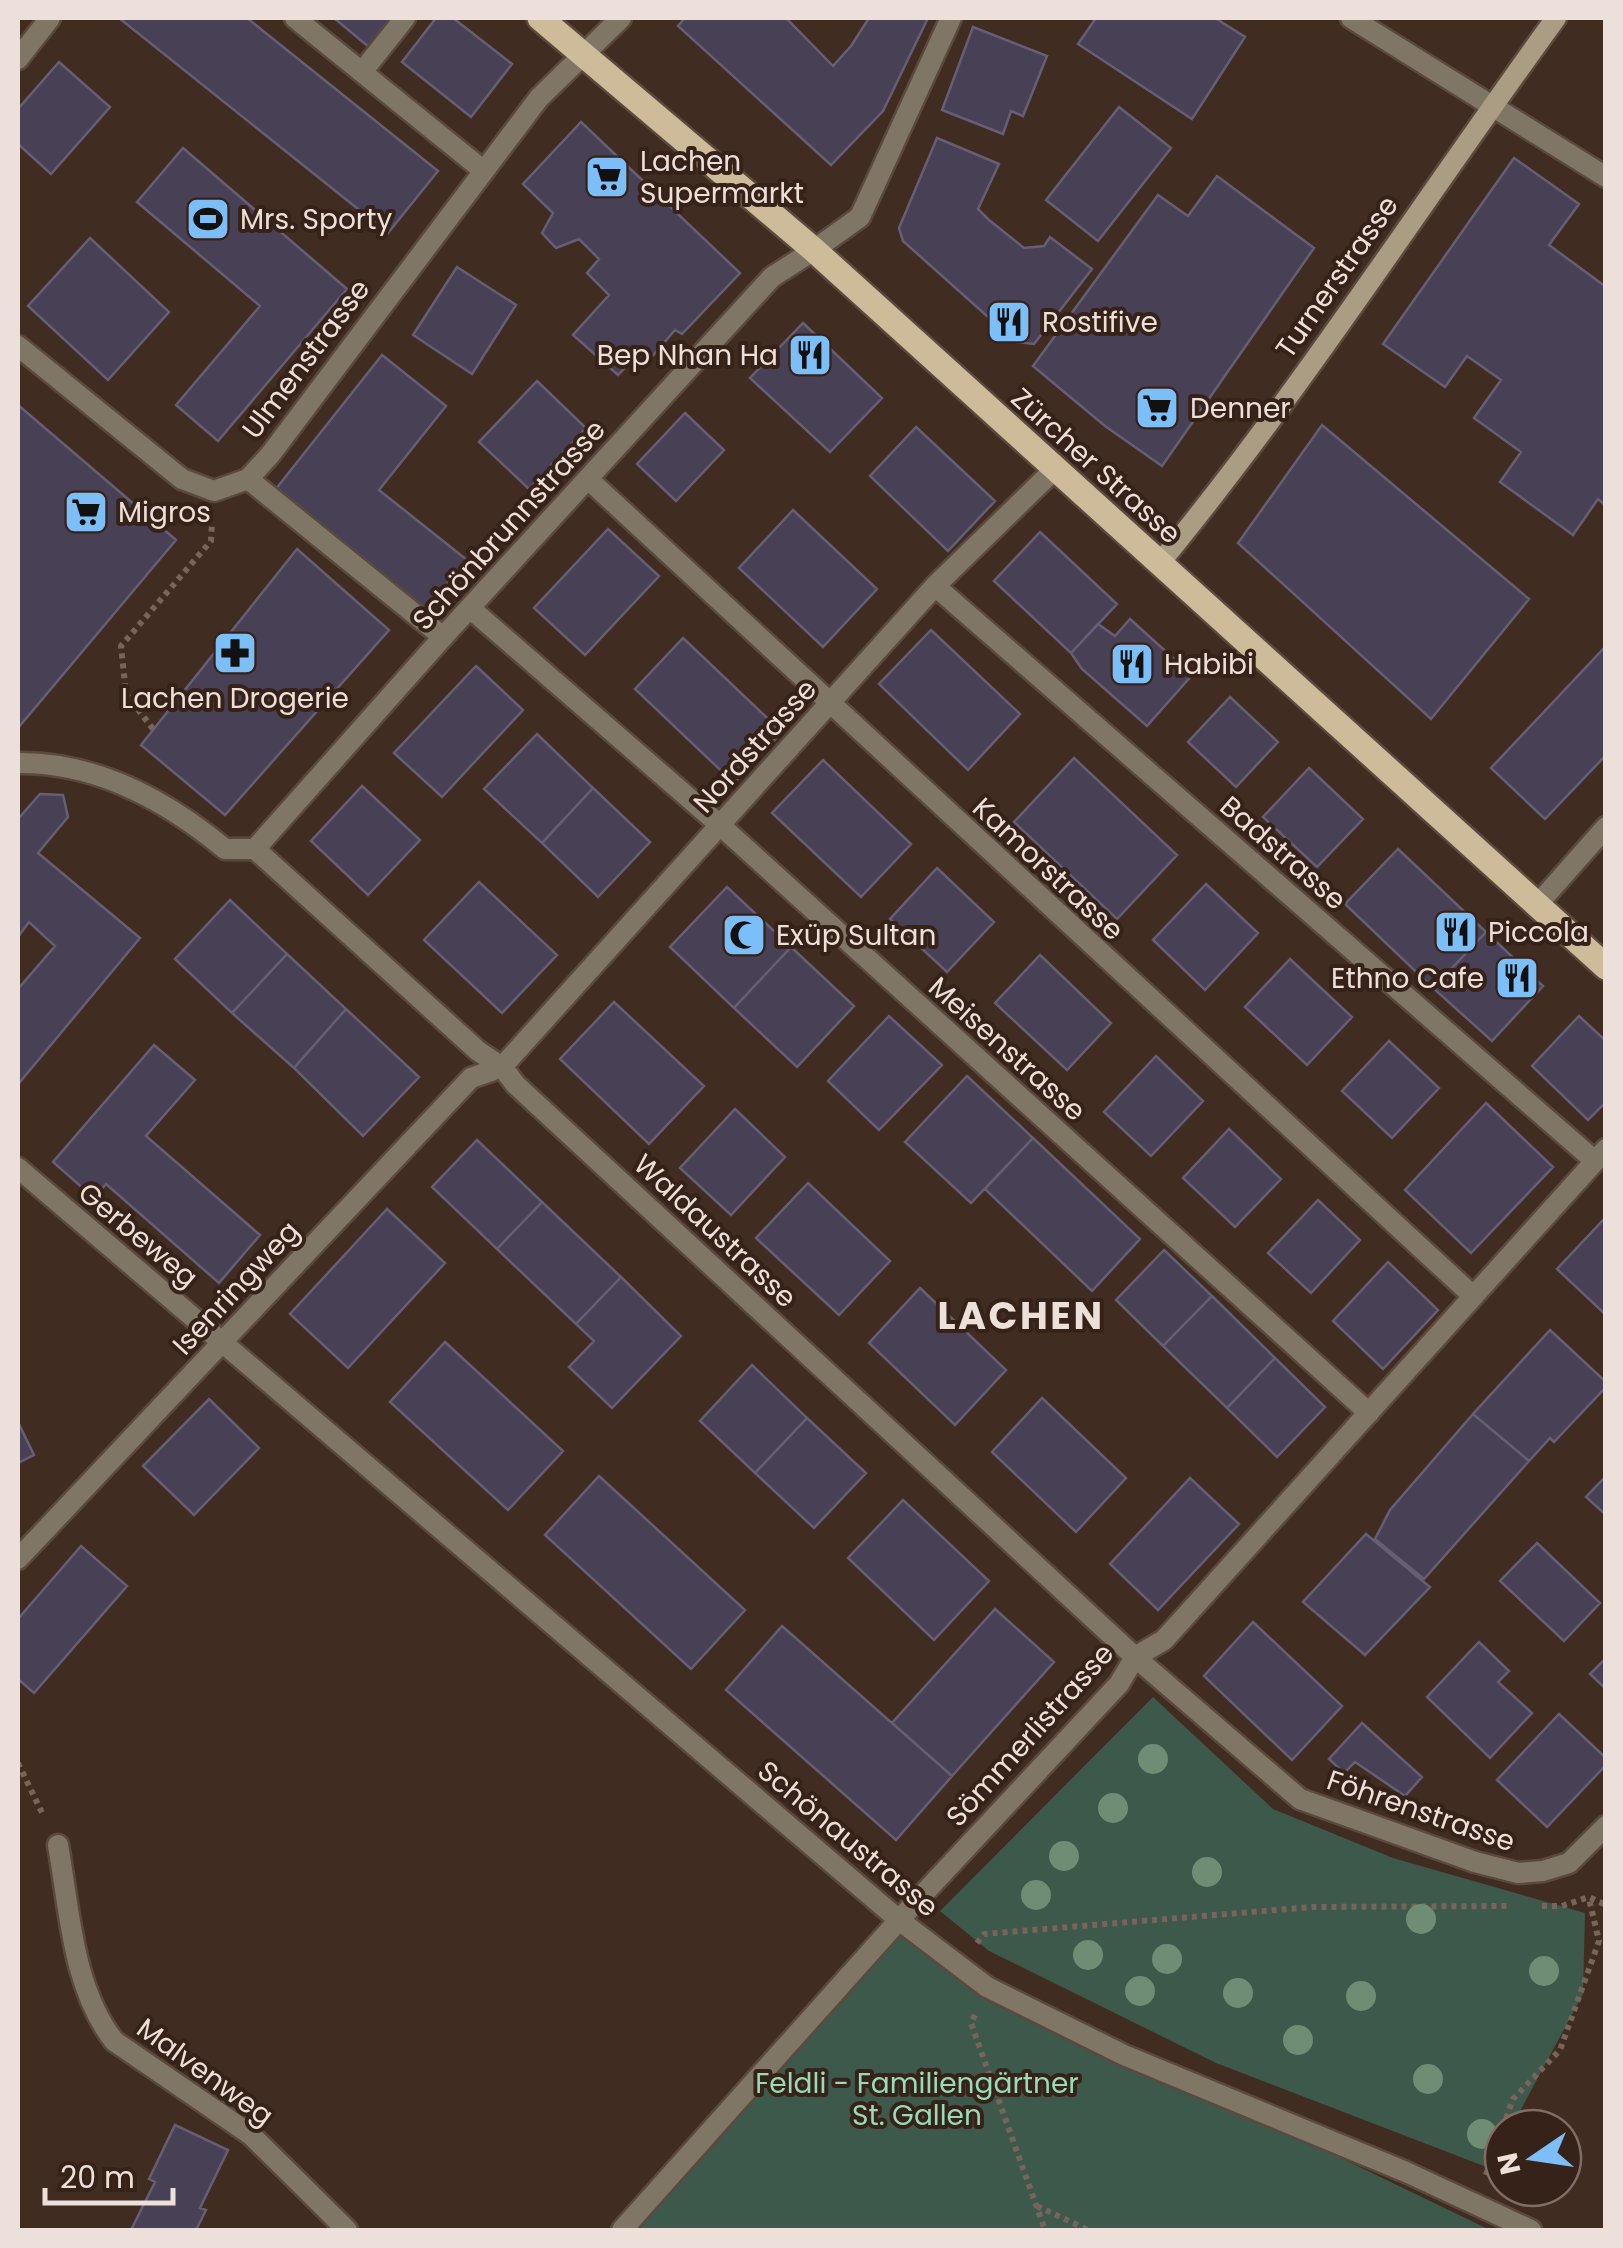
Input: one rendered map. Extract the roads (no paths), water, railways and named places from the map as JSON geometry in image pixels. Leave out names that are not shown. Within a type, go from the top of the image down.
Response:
[{"type":"main road","name":"Zürcher Strasse","points":[[540,18],[814,250],[1606,967]]},
{"type":"street","points":[[18,58],[50,18]]},
{"type":"street","points":[[294,18],[484,171]]},
{"type":"street","points":[[362,72],[406,18]]},
{"type":"street","name":"Ulmenstrasse","points":[[18,346],[182,479],[214,491],[248,479],[539,98],[621,18]]},
{"type":"street","name":"Schönbrunnstrasse","points":[[256,849],[443,637],[772,277],[860,217],[951,18]]},
{"type":"street","points":[[1351,18],[1606,177]]},
{"type":"street","name":"Turnerstrasse","points":[[1159,564],[1320,352],[1491,104],[1556,18]]},
{"type":"street","name":"Nordstrasse","points":[[502,1067],[935,586],[1054,470]]},
{"type":"street","points":[[248,479],[443,637]]},
{"type":"street","name":"Kamorstrasse","points":[[588,480],[1473,1296]]},
{"type":"street","name":"Badstrasse","points":[[935,586],[1600,1155]]},
{"type":"street","name":"Meisenstrasse","points":[[471,609],[720,826],[1369,1414]]},
{"type":"street","points":[[18,764],[51,763],[126,784],[225,849],[256,849]]},
{"type":"street","points":[[1538,904],[1606,827]]},
{"type":"street","name":"Waldaustrasse","points":[[256,849],[478,1051],[502,1067],[516,1086],[1135,1657]]},
{"type":"street","name":"Isenringweg","points":[[18,1559],[472,1078],[502,1067]]},
{"type":"street","name":"Sömmerlistrasse","points":[[622,2230],[899,1920],[1119,1684],[1135,1657],[1164,1640],[1600,1155]]},
{"type":"street","name":"Gerbeweg","points":[[18,1168],[222,1342]]},
{"type":"street","name":"Schönaustrasse","points":[[222,1342],[899,1920],[987,1987],[1124,2055],[1406,2172],[1531,2230]]},
{"type":"street","name":"Föhrenstrasse","points":[[1135,1657],[1300,1799],[1366,1824],[1518,1873],[1544,1871],[1569,1863],[1606,1826]]},
{"type":"street","name":"Malvenweg","points":[[58,1845],[82,1983],[99,2022],[114,2041],[251,2135],[334,2221],[348,2230]]},
{"type":"place","name":"Lachen Supermarkt","points":[[607,177]]},
{"type":"place","name":"Mrs. Sporty","points":[[208,219]]},
{"type":"place","name":"Rostifive","points":[[1009,322]]},
{"type":"place","name":"Bep Nhan Ha","points":[[810,355]]},
{"type":"place","name":"Denner","points":[[1157,408]]},
{"type":"place","name":"Migros","points":[[86,512]]},
{"type":"place","name":"Lachen Drogerie","points":[[235,653]]},
{"type":"place","name":"Habibi","points":[[1132,664]]},
{"type":"place","name":"Piccola","points":[[1456,932]]},
{"type":"place","name":"Exüp Sultan","points":[[744,935]]},
{"type":"place","name":"Ethno Cafe","points":[[1517,978]]},
{"type":"district","name":"LACHEN","points":[[1021,1315]]},
{"type":"park label","name":"Feldli - Familiengärtner St. Gallen","points":[[917,2099]]}]
